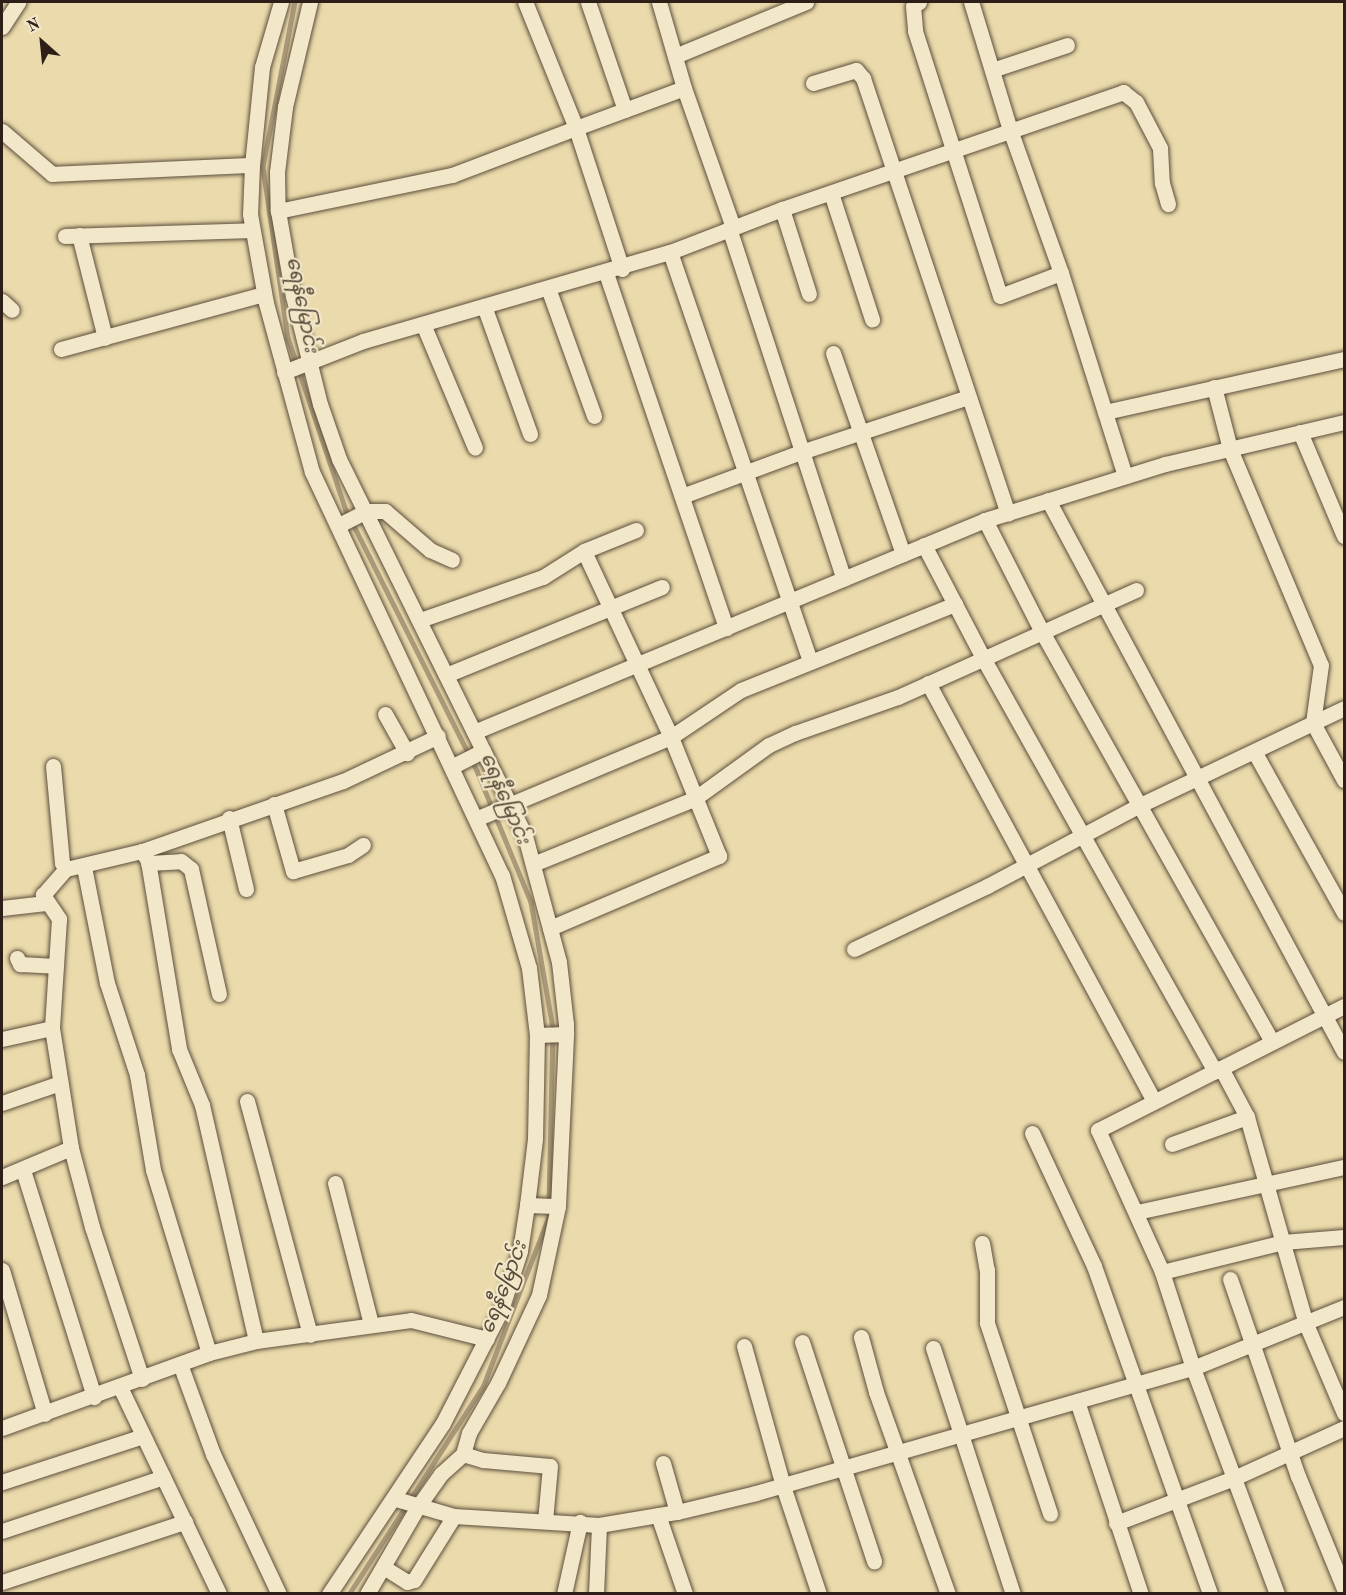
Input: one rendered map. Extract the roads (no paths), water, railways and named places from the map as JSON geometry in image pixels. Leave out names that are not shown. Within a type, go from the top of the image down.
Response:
[{"type":"street","points":[[2,27],[18,2]]},
{"type":"street","points":[[281,2],[262,67],[252,165],[252,230],[264,294],[287,371],[312,472],[441,742],[481,816],[518,921],[539,1034],[535,1139],[529,1206],[520,1251],[488,1339],[443,1424],[407,1503],[385,1568],[367,1593]]},
{"type":"street","points":[[310,2],[285,107],[277,172],[278,211],[308,362],[333,444],[364,512],[420,620],[506,803],[525,836],[559,962],[565,1034],[558,1206],[539,1295],[498,1383],[469,1433],[463,1454],[407,1503],[329,1593]]},
{"type":"street","points":[[525,2],[576,128],[614,271],[682,496],[726,628]]},
{"type":"street","points":[[588,2],[625,110]]},
{"type":"street","points":[[659,2],[684,88],[844,579]]},
{"type":"street","points":[[675,56],[806,2]]},
{"type":"street","points":[[919,2],[913,6],[912,18],[1000,296],[1061,273]]},
{"type":"street","points":[[971,2],[1010,130],[1061,273],[1125,476]]},
{"type":"street","points":[[992,70],[1067,45]]},
{"type":"street","points":[[813,83],[859,72],[1008,513]]},
{"type":"street","points":[[278,211],[452,175],[684,88]]},
{"type":"street","points":[[287,371],[423,324],[614,271],[782,209],[1123,92],[1131,96],[1160,148],[1162,183],[1168,204]]},
{"type":"street","points":[[2,131],[52,174],[252,165]]},
{"type":"street","points":[[831,193],[872,319]]},
{"type":"street","points":[[782,209],[809,294]]},
{"type":"street","points":[[105,338],[72,235],[252,230]]},
{"type":"street","points":[[670,252],[810,661]]},
{"type":"street","points":[[548,288],[594,416]]},
{"type":"street","points":[[61,349],[264,294]]},
{"type":"street","points":[[484,306],[530,434]]},
{"type":"street","points":[[423,324],[475,448]]},
{"type":"street","points":[[833,353],[903,554]]},
{"type":"street","points":[[1105,412],[1344,359]]},
{"type":"street","points":[[1214,387],[1230,449],[1321,665],[1313,723],[1344,780]]},
{"type":"street","points":[[682,496],[745,471],[862,435],[968,397]]},
{"type":"street","points":[[474,732],[985,520],[1125,476],[1344,422]]},
{"type":"street","points":[[1300,432],[1344,536]]},
{"type":"street","points":[[1048,500],[1101,604],[1327,1015],[1344,1052]]},
{"type":"street","points":[[339,525],[364,512],[385,510],[430,550],[452,560]]},
{"type":"street","points":[[985,520],[1041,630],[1272,1042]]},
{"type":"street","points":[[420,620],[543,577],[584,551],[636,530]]},
{"type":"street","points":[[924,545],[983,658],[1082,836],[1247,1117],[1306,1324],[1344,1413]]},
{"type":"street","points":[[550,928],[719,856],[670,737],[584,551]]},
{"type":"street","points":[[446,675],[662,587]]},
{"type":"street","points":[[533,864],[694,799],[769,745],[928,683],[1041,630],[1136,590]]},
{"type":"street","points":[[481,816],[506,803],[670,737],[741,690],[955,604]]},
{"type":"street","points":[[928,683],[1154,1101]]},
{"type":"street","points":[[854,949],[1025,866],[1138,806],[1254,753],[1344,708]]},
{"type":"street","points":[[385,714],[407,753]]},
{"type":"street","points":[[66,869],[85,869],[145,858],[230,822],[275,809],[407,753],[441,742]]},
{"type":"street","points":[[455,765],[482,752]]},
{"type":"street","points":[[1254,753],[1344,913]]},
{"type":"street","points":[[53,766],[62,863],[66,869]]},
{"type":"street","points":[[275,809],[293,871],[348,855],[363,845]]},
{"type":"street","points":[[230,822],[246,889]]},
{"type":"street","points":[[145,858],[181,861],[191,869],[219,994]]},
{"type":"street","points":[[145,858],[179,1049],[202,1105],[256,1341]]},
{"type":"street","points":[[66,869],[51,905],[56,966],[52,1028],[60,1083],[71,1148],[92,1227],[142,1379]]},
{"type":"street","points":[[85,869],[107,983],[137,1074],[153,1170],[209,1353]]},
{"type":"street","points":[[2,908],[46,903],[51,905]]},
{"type":"street","points":[[17,958],[20,964],[56,966]]},
{"type":"street","points":[[1277,1593],[1193,1368],[1162,1272],[1137,1212],[1098,1130],[1344,1006]]},
{"type":"street","points":[[2,1039],[52,1028]]},
{"type":"street","points":[[539,1034],[565,1034]]},
{"type":"street","points":[[2,1103],[60,1083]]},
{"type":"street","points":[[247,1101],[310,1335]]},
{"type":"street","points":[[1172,1144],[1247,1117]]},
{"type":"street","points":[[1032,1134],[1094,1266],[1210,1593]]},
{"type":"street","points":[[2,1177],[71,1148]]},
{"type":"street","points":[[1137,1212],[1266,1182],[1344,1167]]},
{"type":"street","points":[[23,1170],[94,1397]]},
{"type":"street","points":[[335,1183],[371,1324]]},
{"type":"street","points":[[529,1206],[555,1206]]},
{"type":"street","points":[[1162,1272],[1344,1237]]},
{"type":"street","points":[[982,1243],[987,1270],[987,1323],[1050,1514]]},
{"type":"street","points":[[2,1270],[45,1414]]},
{"type":"street","points":[[1230,1279],[1290,1454],[1344,1590]]},
{"type":"street","points":[[407,1503],[454,1516],[545,1521],[608,1523],[677,1512],[783,1486],[1193,1368],[1344,1307]]},
{"type":"street","points":[[2,1428],[94,1397],[209,1353],[256,1341],[411,1320],[488,1339]]},
{"type":"street","points":[[861,1337],[876,1392],[900,1452],[948,1593]]},
{"type":"street","points":[[802,1342],[841,1469],[874,1561]]},
{"type":"street","points":[[744,1346],[783,1486],[819,1593]]},
{"type":"street","points":[[933,1348],[1013,1593]]},
{"type":"street","points":[[180,1364],[223,1475],[279,1593]]},
{"type":"street","points":[[120,1387],[219,1593]]},
{"type":"street","points":[[1077,1401],[1141,1593]]},
{"type":"street","points":[[1116,1523],[1234,1478],[1344,1428]]},
{"type":"street","points":[[2,1482],[143,1436]]},
{"type":"street","points":[[463,1454],[483,1461],[550,1466],[545,1521]]},
{"type":"street","points":[[663,1463],[677,1512]]},
{"type":"street","points":[[2,1531],[163,1477]]},
{"type":"street","points":[[658,1515],[685,1593]]},
{"type":"street","points":[[385,1568],[407,1582],[414,1580],[454,1516]]},
{"type":"street","points":[[2,1582],[185,1522]]},
{"type":"street","points":[[564,1593],[580,1522]]},
{"type":"street","points":[[596,1593],[608,1523]]},
{"type":"waterway","name":"ရေနီမြောင်း","points":[[295,2],[263,167],[288,338],[346,510],[477,771],[531,902],[553,1028],[549,1202]]},
{"type":"waterway","name":"ရေနီမြောင်း","points":[[349,1594],[483,1386],[549,1216]]}]
